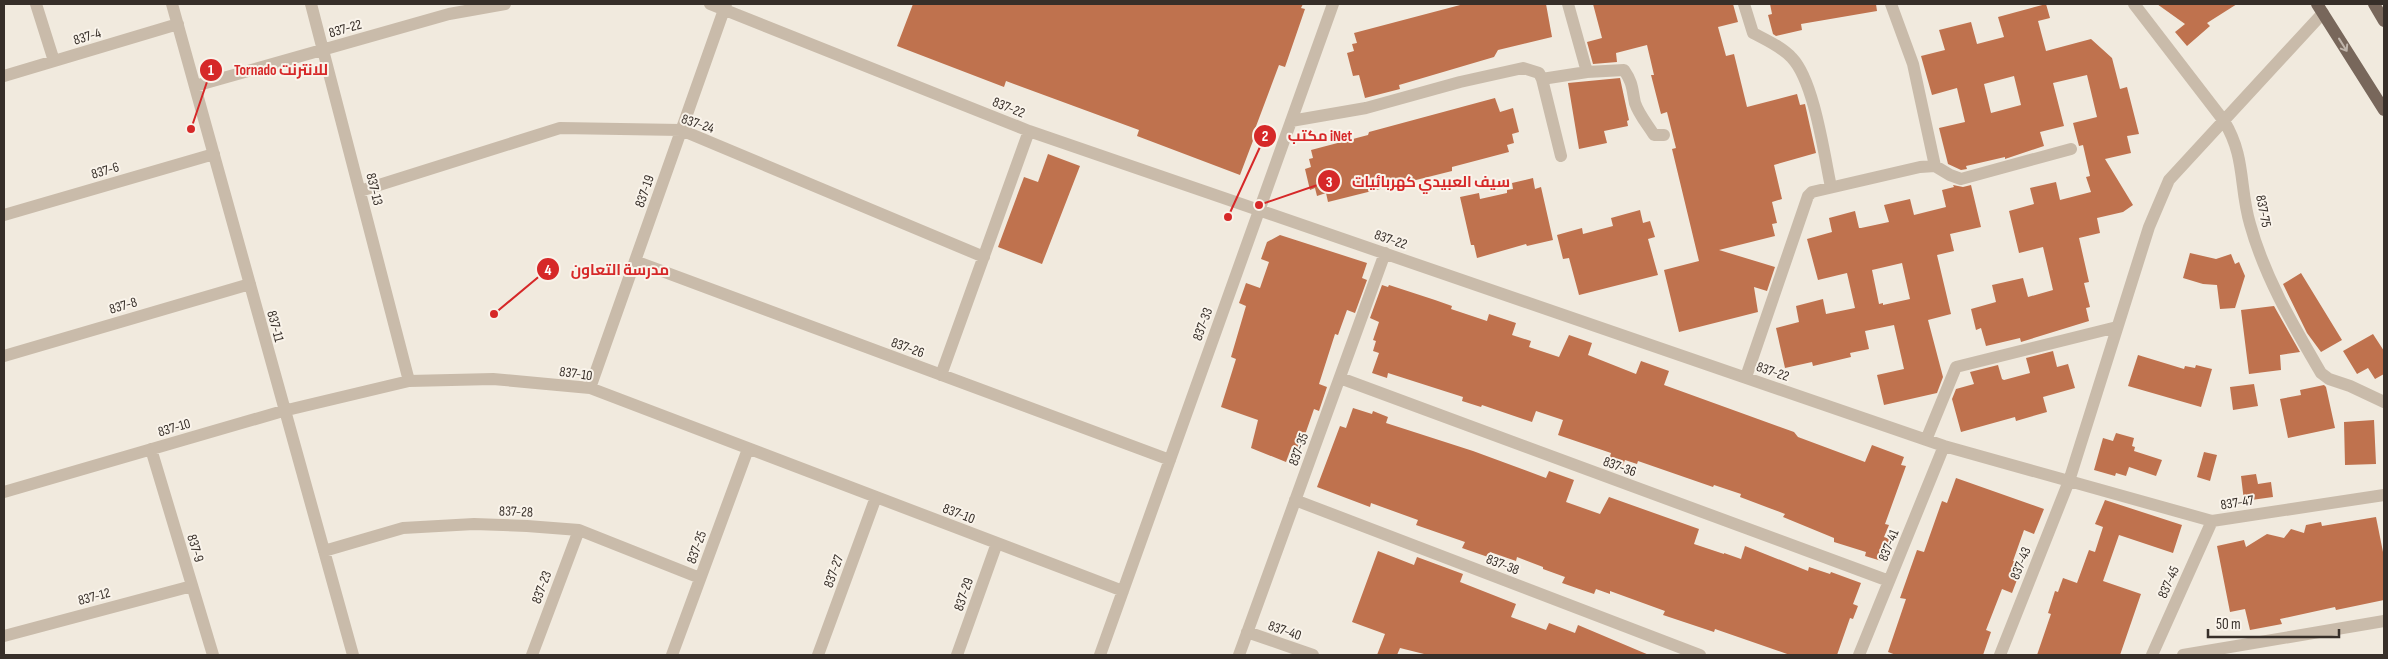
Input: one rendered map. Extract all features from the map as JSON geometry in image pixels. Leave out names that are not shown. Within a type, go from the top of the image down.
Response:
[{"type":"main road","points":[[2374,4],[2384,21]]},
{"type":"main road","points":[[2320,8],[2384,110]]},
{"type":"street","points":[[36,4],[54,61]]},
{"type":"street","name":"837-11","points":[[172,4],[353,655]]},
{"type":"street","name":"837-13","points":[[311,4],[409,381]]},
{"type":"street","name":"837-22","points":[[195,86],[324,49],[447,9],[505,4]]},
{"type":"street","name":"837-22","points":[[710,4],[725,7],[1029,131],[1926,440],[2069,481]]},
{"type":"street","name":"837-33","points":[[1100,655],[1333,4]]},
{"type":"street","points":[[1568,4],[1587,72]]},
{"type":"street","points":[[1744,4],[1753,33],[1781,48],[1801,69],[1809,88],[1831,187]]},
{"type":"street","points":[[1891,4],[1913,64],[1936,166]]},
{"type":"street","name":"837-75","points":[[2134,4],[2224,121],[2233,136],[2240,157],[2249,222],[2267,277],[2321,373],[2329,379],[2350,386],[2384,402]]},
{"type":"street","name":"837-19","points":[[590,388],[725,7]]},
{"type":"street","name":"837-43","points":[[2000,655],[2069,481],[2149,227],[2169,180],[2224,121],[2320,8]]},
{"type":"street","name":"837-4","points":[[4,76],[178,24]]},
{"type":"street","points":[[1291,121],[1366,108],[1460,82],[1523,68],[1539,73],[1542,79],[1561,156]]},
{"type":"street","points":[[1542,79],[1587,72],[1624,70],[1632,82],[1636,104],[1641,116],[1654,134],[1664,136]]},
{"type":"street","name":"837-24","points":[[360,191],[560,128],[681,130],[984,257]]},
{"type":"street","points":[[941,375],[1029,131]]},
{"type":"street","points":[[1746,378],[1808,196],[1812,192],[1920,166],[1936,166],[1950,176],[1961,178],[2071,149]]},
{"type":"street","name":"837-6","points":[[4,215],[214,154]]},
{"type":"street","name":"837-35","points":[[1238,655],[1385,253]]},
{"type":"street","name":"837-26","points":[[635,261],[1170,460]]},
{"type":"street","name":"837-8","points":[[4,356],[250,284]]},
{"type":"street","points":[[1926,440],[1956,368],[2118,327]]},
{"type":"street","name":"837-36","points":[[1340,378],[1889,581]]},
{"type":"street","name":"837-10","points":[[4,492],[284,411],[409,381],[493,380],[590,388],[1123,591]]},
{"type":"street","name":"837-41","points":[[1859,655],[1944,446]]},
{"type":"street","name":"837-25","points":[[672,655],[748,449]]},
{"type":"street","name":"837-9","points":[[151,450],[214,655]]},
{"type":"street","name":"837-47","points":[[2069,481],[2212,521],[2384,494]]},
{"type":"street","name":"837-27","points":[[818,655],[876,498]]},
{"type":"street","name":"837-38","points":[[1295,500],[1700,655]]},
{"type":"street","name":"837-45","points":[[2152,655],[2212,521]]},
{"type":"street","name":"837-28","points":[[324,551],[403,528],[474,524],[579,530],[700,578]]},
{"type":"street","name":"837-23","points":[[532,655],[579,530]]},
{"type":"street","name":"837-29","points":[[957,655],[997,543]]},
{"type":"street","name":"837-12","points":[[4,636],[192,586]]},
{"type":"street","points":[[2183,655],[2384,621]]},
{"type":"street","name":"837-40","points":[[1247,632],[1313,655]]},
{"type":"building","points":[[913,4],[1303,4],[1301,8],[1305,9],[1285,67],[1279,65],[1240,175],[1137,136],[1139,130],[1006,81],[1004,87],[897,46]]},
{"type":"building","points":[[1464,4],[1546,4],[1552,37],[1498,50],[1494,57],[1399,85],[1400,89],[1365,98],[1359,75],[1353,76],[1347,53],[1354,51],[1352,44],[1357,43],[1354,33]]},
{"type":"building","points":[[1593,4],[1733,4],[1738,22],[1718,27],[1726,56],[1734,54],[1747,107],[1797,94],[1800,105],[1805,104],[1816,153],[1774,165],[1782,199],[1772,202],[1777,223],[1772,224],[1775,236],[1719,250],[1775,267],[1767,291],[1754,287],[1758,312],[1679,332],[1664,270],[1699,261],[1672,149],[1676,148],[1667,112],[1661,114],[1651,75],[1654,75],[1647,45],[1616,53],[1617,62],[1593,64],[1587,42],[1602,38]]},
{"type":"building","points":[[1770,4],[1876,4],[1877,11],[1801,24],[1802,30],[1776,36],[1773,34],[1768,15],[1772,14]]},
{"type":"building","points":[[2046,4],[2050,18],[2038,21],[2046,51],[2091,39],[2112,58],[2120,89],[2127,87],[2139,134],[2127,136],[2131,153],[2105,159],[2133,205],[2123,212],[2097,218],[2100,233],[2079,238],[2089,282],[2084,283],[2090,307],[2086,308],[2089,321],[2021,342],[2020,338],[1986,346],[1981,328],[1976,330],[1971,309],[1996,302],[1992,285],[2023,278],[2028,297],[2053,290],[2043,247],[2019,253],[2009,211],[2034,204],[2030,188],[2056,182],[2060,200],[2091,192],[2086,177],[2090,176],[2083,145],[2079,146],[2073,123],[2097,117],[2087,75],[2053,83],[2064,126],[2040,132],[2044,146],[2005,159],[2005,157],[1966,166],[1967,169],[1961,170],[1948,164],[1939,128],[1965,122],[1957,88],[1932,95],[1921,56],[1945,50],[1939,30],[1971,22],[1977,44],[2004,37],[1998,17]],"holes":[[[2014,76],[2021,105],[1991,113],[1984,84]]]},
{"type":"building","points":[[2157,4],[2237,4],[2207,23],[2210,26],[2187,46],[2175,32],[2185,24]]},
{"type":"building","points":[[1620,78],[1629,120],[1627,121],[1628,126],[1604,131],[1607,143],[1579,149],[1568,83]]},
{"type":"building","points":[[1495,98],[1500,112],[1513,108],[1519,132],[1512,134],[1514,143],[1507,145],[1509,152],[1452,167],[1452,171],[1328,202],[1326,193],[1317,196],[1315,188],[1310,190],[1305,169],[1311,167],[1309,159],[1313,158],[1311,150],[1368,135],[1369,132]]},
{"type":"building","points":[[1048,154],[1080,166],[1042,264],[998,247],[1024,177],[1038,182]]},
{"type":"building","points":[[1533,178],[1535,189],[1541,187],[1553,240],[1527,246],[1526,244],[1477,258],[1474,245],[1471,245],[1460,197],[1479,193],[1480,199],[1507,193],[1507,190],[1513,189],[1512,183]]},
{"type":"building","points":[[1953,185],[1963,187],[1971,185],[1981,227],[1950,234],[1954,251],[1937,255],[1951,314],[1928,320],[1943,377],[1937,393],[1884,405],[1877,375],[1904,369],[1894,325],[1865,331],[1869,349],[1850,353],[1851,357],[1813,366],[1812,362],[1785,368],[1776,328],[1799,322],[1796,306],[1823,299],[1826,314],[1855,308],[1847,273],[1818,280],[1807,239],[1832,232],[1829,218],[1855,211],[1859,228],[1861,228],[1889,222],[1884,205],[1910,199],[1914,215],[1946,207],[1942,190],[1954,187]],"holes":[[[1902,263],[1910,299],[1883,305],[1883,303],[1879,304],[1872,270]]]},
{"type":"building","points":[[1640,210],[1643,223],[1650,221],[1655,237],[1648,239],[1658,275],[1579,295],[1569,258],[1563,259],[1557,235],[1582,228],[1583,234],[1613,226],[1611,218]]},
{"type":"building","points":[[1280,235],[1367,263],[1362,278],[1367,280],[1355,313],[1347,310],[1338,335],[1335,334],[1319,384],[1327,387],[1319,411],[1314,409],[1300,449],[1292,446],[1286,462],[1251,448],[1258,420],[1221,407],[1236,359],[1231,357],[1246,306],[1239,303],[1246,283],[1260,288],[1269,262],[1261,259],[1267,242]]},
{"type":"building","points":[[2190,253],[2216,259],[2231,254],[2235,264],[2239,262],[2245,276],[2235,308],[2220,309],[2217,285],[2203,284],[2183,278]]},
{"type":"building","points":[[2301,273],[2342,340],[2321,352],[2307,333],[2283,284]]},
{"type":"building","points":[[1382,285],[1388,287],[1389,285],[1435,300],[1452,306],[1451,309],[1487,321],[1489,314],[1516,323],[1512,335],[1531,341],[1529,347],[1559,357],[1569,335],[1592,343],[1588,355],[1636,374],[1641,361],[1669,371],[1664,385],[1794,432],[1798,437],[1865,462],[1872,445],[1904,457],[1901,465],[1906,466],[1885,524],[1889,525],[1884,537],[1893,540],[1885,562],[1865,556],[1866,552],[1834,542],[1834,538],[1783,517],[1785,514],[1740,497],[1741,494],[1714,485],[1713,487],[1638,461],[1637,464],[1625,460],[1623,465],[1609,460],[1611,453],[1558,435],[1563,420],[1536,411],[1532,422],[1482,405],[1481,407],[1462,401],[1463,397],[1388,373],[1387,378],[1372,373],[1379,353],[1373,351],[1376,341],[1373,340],[1379,322],[1370,318]]},
{"type":"building","points":[[2274,306],[2300,352],[2280,355],[2281,370],[2249,374],[2241,310]]},
{"type":"building","points":[[2373,334],[2384,351],[2384,374],[2375,379],[2368,368],[2357,374],[2343,351]]},
{"type":"building","points":[[2053,351],[2057,367],[2068,364],[2075,388],[2043,397],[2047,412],[2016,421],[2015,417],[1961,432],[1952,399],[1956,389],[1974,384],[1970,372],[1998,365],[2004,380],[2030,373],[2026,358]]},
{"type":"building","points":[[2138,355],[2184,369],[2185,366],[2195,368],[2196,365],[2212,369],[2201,407],[2128,386]]},
{"type":"building","points":[[2254,384],[2258,406],[2233,410],[2230,387]]},
{"type":"building","points":[[2324,385],[2335,428],[2288,438],[2280,399],[2301,395],[2300,390]]},
{"type":"building","points":[[1353,408],[1372,414],[1373,411],[1388,417],[1386,423],[1473,451],[1546,478],[1549,471],[1574,480],[1566,502],[1600,514],[1609,497],[1699,529],[1694,544],[1741,559],[1745,546],[1808,571],[1809,567],[1830,574],[1831,572],[1861,583],[1853,604],[1858,606],[1853,619],[1850,618],[1837,655],[1790,655],[1715,629],[1714,632],[1663,615],[1665,611],[1610,591],[1610,594],[1596,589],[1594,594],[1562,583],[1565,577],[1543,569],[1543,567],[1517,557],[1516,561],[1490,552],[1488,557],[1462,548],[1465,542],[1416,525],[1418,520],[1371,503],[1370,507],[1317,487],[1340,426],[1346,428]]},
{"type":"building","points":[[2374,420],[2376,464],[2345,465],[2344,422]]},
{"type":"building","points":[[2116,433],[2134,438],[2132,446],[2135,447],[2134,451],[2162,460],[2156,476],[2129,467],[2126,476],[2116,473],[2115,476],[2094,470],[2103,438],[2113,441]]},
{"type":"building","points":[[2204,452],[2217,455],[2210,481],[2197,477]]},
{"type":"building","points":[[2256,474],[2258,484],[2271,482],[2273,497],[2244,501],[2241,476]]},
{"type":"building","points":[[1956,478],[2044,509],[2034,534],[2024,530],[2013,561],[2023,564],[2012,593],[2002,589],[1986,630],[1991,632],[1983,655],[1896,655],[1888,652],[1906,599],[1900,598],[1917,550],[1924,552],[1942,501],[1947,503]]},
{"type":"building","points":[[2105,500],[2182,525],[2173,553],[2119,535],[2103,581],[2141,594],[2120,655],[2037,655],[2051,614],[2048,613],[2055,591],[2058,592],[2063,578],[2077,583],[2089,550],[2095,552],[2103,527],[2095,524]]},
{"type":"building","points":[[2376,517],[2384,557],[2384,600],[2336,610],[2335,607],[2280,619],[2282,624],[2250,630],[2245,609],[2230,612],[2217,546],[2244,540],[2246,547],[2267,534],[2284,538],[2291,529],[2304,533],[2306,525],[2321,522],[2322,526]]},
{"type":"building","points":[[1378,551],[1414,565],[1417,557],[1463,574],[1460,582],[1516,604],[1511,617],[1546,630],[1549,623],[1575,633],[1578,625],[1649,655],[1428,655],[1400,648],[1397,655],[1377,655],[1385,634],[1352,622]]},
{"type":"place","name":"Tornado للانترنت","points":[[191,129]]},
{"type":"place","name":"سيف العبيدي كهربائيات","points":[[1259,205]]},
{"type":"place","name":"مكتب iNet","points":[[1228,217]]},
{"type":"place","name":"مدرسة التعاون","points":[[494,314]]}]
